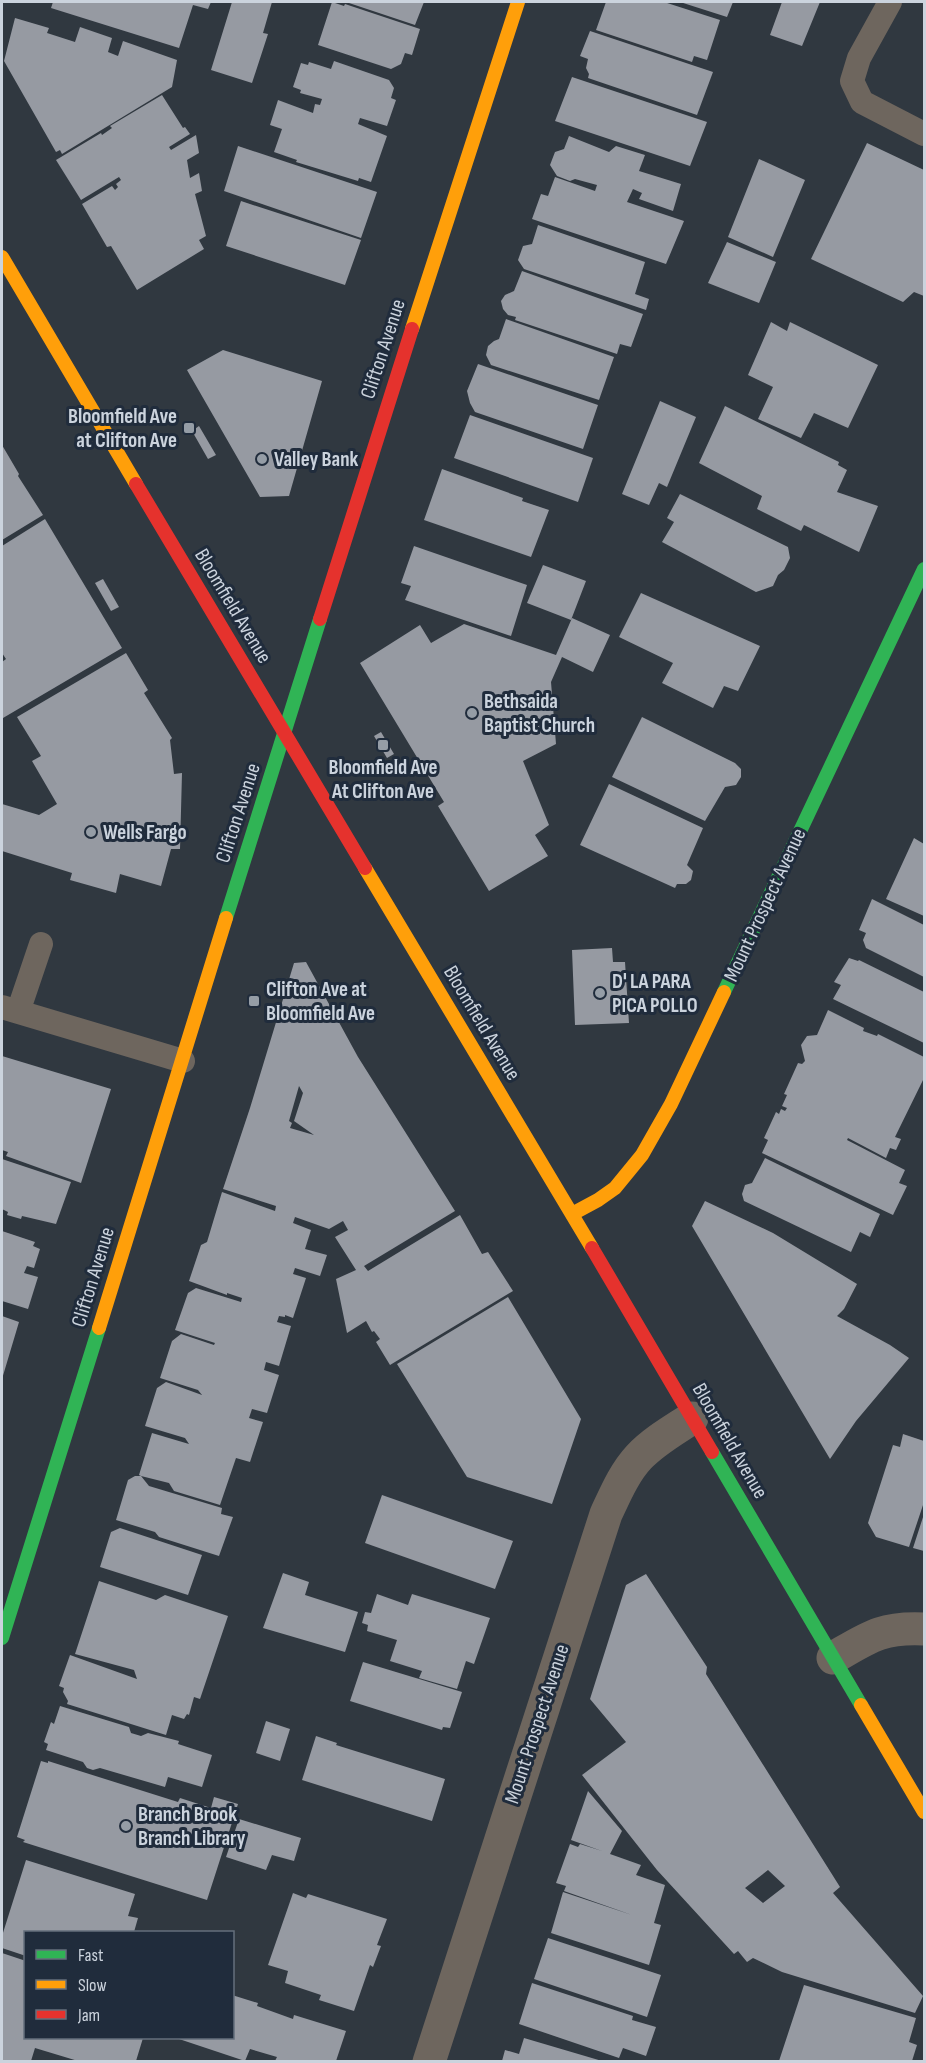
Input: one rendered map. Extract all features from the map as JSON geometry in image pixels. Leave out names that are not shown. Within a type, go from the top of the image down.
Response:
[{"type":"main road","name":"Clifton Avenue","points":[[2,1638],[345,537],[518,2]]},
{"type":"main road","name":"Bloomfield Avenue","points":[[2,256],[572,1214],[924,1812]]},
{"type":"main road","name":"Mount Prospect Avenue","points":[[572,1214],[596,1202],[619,1185],[638,1163],[656,1134],[924,569]]},
{"type":"street","name":"Mount Prospect Avenue","points":[[429,2061],[592,1550],[606,1514],[625,1477],[639,1457],[661,1437],[692,1418]]},
{"type":"street","points":[[833,1658],[875,1634],[901,1628],[924,1629]]},
{"type":"lane","points":[[890,2],[859,58],[852,81],[862,102],[924,134]]},
{"type":"lane","points":[[41,944],[10,1009],[183,1061]]},
{"type":"building","points":[[53,2],[211,2],[208,9],[193,5],[179,48],[51,8]]},
{"type":"building","points":[[232,2],[272,2],[263,33],[268,34],[252,83],[211,70]]},
{"type":"building","points":[[332,2],[344,6],[345,4],[420,29],[412,55],[405,53],[401,64],[391,69],[318,45]]},
{"type":"building","points":[[346,2],[424,2],[415,25]]},
{"type":"building","points":[[606,2],[664,2],[720,20],[707,60],[694,56],[692,62],[596,30]]},
{"type":"building","points":[[680,2],[733,2],[727,17]]},
{"type":"building","points":[[782,2],[820,2],[802,46],[770,35]]},
{"type":"building","points":[[15,18],[49,28],[47,33],[75,42],[80,27],[112,38],[108,52],[118,56],[123,41],[177,60],[172,87],[62,154],[60,150],[56,152],[4,61]]},
{"type":"building","points":[[590,31],[713,72],[697,115],[588,78],[586,68],[588,59],[580,56]]},
{"type":"building","points":[[334,61],[389,80],[394,88],[391,98],[396,100],[387,126],[360,118],[358,124],[387,136],[371,182],[359,178],[358,181],[296,162],[297,160],[274,152],[282,129],[270,125],[278,100],[313,113],[315,104],[320,105],[322,99],[300,93],[301,90],[293,87],[301,63],[308,65],[309,62],[331,69]]},
{"type":"building","points":[[572,77],[707,122],[690,166],[555,121]]},
{"type":"building","points":[[162,95],[183,128],[185,127],[190,134],[169,147],[171,150],[196,135],[199,153],[187,160],[190,178],[199,173],[202,191],[195,194],[206,236],[199,240],[204,249],[137,290],[111,246],[107,247],[82,204],[112,186],[115,190],[118,187],[116,184],[121,180],[119,177],[81,200],[56,160],[101,133],[102,135],[112,128],[110,126]]},
{"type":"building","points":[[569,136],[609,152],[616,146],[645,155],[639,171],[681,184],[673,211],[639,199],[642,193],[633,189],[627,202],[684,221],[666,264],[532,219],[541,194],[548,196],[555,177],[595,191],[597,185],[575,179],[570,181],[557,176],[550,165],[555,152],[564,149]]},
{"type":"building","points":[[867,143],[924,170],[924,296],[914,292],[903,302],[811,259]]},
{"type":"building","points":[[238,146],[377,192],[361,238],[224,191]]},
{"type":"building","points":[[759,159],[805,180],[773,257],[728,237]]},
{"type":"building","points":[[241,201],[361,240],[345,285],[226,246]]},
{"type":"building","points":[[538,225],[645,262],[635,294],[649,299],[646,310],[524,269],[518,260],[523,246],[532,244]]},
{"type":"building","points":[[727,242],[776,262],[759,303],[708,283]]},
{"type":"building","points":[[522,271],[643,314],[631,347],[620,344],[617,354],[515,320],[516,317],[508,315],[503,309],[501,301],[505,295],[514,291]]},
{"type":"building","points":[[506,319],[614,357],[599,400],[491,365],[486,355],[488,346],[499,339]]},
{"type":"building","points":[[771,322],[787,331],[790,322],[878,365],[848,428],[814,413],[801,438],[758,419],[773,387],[748,375]]},
{"type":"building","points":[[223,350],[322,381],[289,496],[260,497],[187,370]]},
{"type":"building","points":[[478,364],[598,405],[583,449],[475,412],[467,391]]},
{"type":"building","points":[[660,401],[696,417],[667,487],[659,483],[649,505],[622,494]]},
{"type":"building","points":[[725,406],[839,462],[838,465],[847,470],[837,492],[878,506],[859,552],[804,525],[801,531],[757,509],[762,496],[699,463]]},
{"type":"building","points":[[470,415],[593,458],[578,502],[454,458]]},
{"type":"building","points":[[199,426],[216,455],[208,459],[192,431]]},
{"type":"building","points":[[2,445],[19,474],[18,476],[43,515],[2,540]]},
{"type":"building","points":[[442,469],[523,498],[522,501],[549,510],[531,557],[424,520]]},
{"type":"building","points":[[680,494],[788,547],[790,558],[773,586],[756,592],[662,542],[674,522],[667,518]]},
{"type":"building","points":[[45,519],[122,648],[3,718],[2,662],[6,659],[2,653],[2,546]]},
{"type":"building","points":[[414,546],[527,585],[511,636],[405,600],[411,586],[401,583]]},
{"type":"building","points":[[543,565],[586,581],[571,620],[527,603]]},
{"type":"building","points":[[103,579],[119,607],[111,611],[95,583]]},
{"type":"building","points":[[641,593],[760,646],[738,691],[724,686],[713,708],[662,683],[673,663],[619,637]]},
{"type":"building","name":"Bethsaida Baptist Church","points":[[572,618],[610,635],[593,672],[562,657],[551,682],[556,744],[523,761],[549,825],[535,835],[548,856],[489,891],[438,806],[444,802],[360,663],[420,625],[431,643],[464,624],[556,655]]},
{"type":"building","points":[[126,653],[148,690],[144,693],[172,738],[170,740],[174,774],[182,773],[180,849],[171,849],[161,886],[120,874],[116,893],[70,880],[72,873],[2,851],[2,804],[39,815],[57,804],[32,761],[41,756],[17,717]]},
{"type":"building","points":[[642,717],[735,763],[741,769],[741,777],[736,785],[725,787],[705,821],[612,777]]},
{"type":"building","points":[[381,732],[394,754],[387,758],[374,736]]},
{"type":"building","points":[[609,784],[703,828],[687,865],[693,871],[691,880],[686,884],[677,884],[675,888],[580,845]]},
{"type":"building","points":[[914,838],[924,844],[924,916],[886,899]]},
{"type":"building","points":[[872,899],[924,925],[924,977],[866,948],[863,940],[866,933],[859,930]]},
{"type":"building","name":"D' LA PARA PICA POLLO","points":[[612,948],[613,962],[625,962],[629,1023],[575,1025],[572,950]]},
{"type":"building","points":[[849,958],[859,960],[924,992],[924,1043],[833,999],[841,985],[834,982]]},
{"type":"building","points":[[306,962],[358,1057],[455,1211],[364,1266],[368,1271],[460,1215],[482,1254],[488,1252],[513,1291],[390,1365],[376,1342],[380,1339],[374,1331],[372,1332],[366,1321],[347,1333],[336,1279],[356,1270],[335,1237],[348,1230],[343,1221],[329,1229],[295,1217],[293,1223],[311,1230],[305,1249],[327,1255],[320,1276],[295,1268],[293,1274],[306,1278],[293,1318],[285,1315],[285,1317],[279,1316],[277,1322],[291,1326],[279,1366],[266,1362],[264,1370],[279,1375],[267,1413],[252,1409],[249,1418],[263,1422],[250,1462],[236,1458],[220,1505],[174,1491],[169,1483],[139,1475],[152,1433],[189,1444],[185,1438],[145,1426],[157,1388],[166,1382],[202,1395],[198,1390],[160,1378],[172,1341],[181,1334],[214,1345],[215,1343],[175,1330],[188,1293],[196,1288],[241,1302],[242,1298],[189,1281],[201,1245],[207,1242],[222,1192],[275,1211],[276,1206],[223,1189],[294,963]],"holes":[[[299,1086],[303,1093],[294,1121],[314,1135],[290,1128],[292,1123],[289,1121]]]},
{"type":"building","points":[[828,1010],[864,1028],[863,1031],[877,1036],[878,1034],[924,1057],[924,1078],[895,1137],[901,1139],[896,1150],[890,1148],[886,1158],[848,1138],[847,1140],[905,1170],[899,1183],[907,1186],[893,1215],[762,1153],[768,1140],[764,1138],[776,1112],[779,1114],[781,1109],[785,1111],[787,1108],[782,1106],[787,1095],[784,1094],[798,1063],[802,1064],[805,1061],[801,1045],[807,1036],[817,1035]]},
{"type":"building","points":[[2,1056],[111,1089],[81,1183],[6,1156],[8,1152],[2,1150]]},
{"type":"building","points":[[765,1158],[880,1214],[870,1237],[860,1232],[851,1252],[744,1201],[742,1194],[745,1185],[752,1183]]},
{"type":"building","points":[[2,1159],[71,1182],[56,1224],[22,1216],[21,1219],[7,1215],[8,1212],[2,1209]]},
{"type":"building","points":[[705,1201],[773,1233],[857,1284],[844,1309],[837,1316],[909,1358],[856,1421],[830,1459],[692,1226]]},
{"type":"building","points":[[2,1231],[35,1242],[33,1246],[40,1249],[34,1268],[27,1266],[24,1273],[38,1277],[28,1309],[2,1301]]},
{"type":"building","points":[[508,1297],[581,1419],[552,1504],[467,1477],[397,1364]]},
{"type":"building","points":[[2,1316],[19,1322],[2,1379]]},
{"type":"building","points":[[903,1434],[924,1441],[924,1502],[909,1547],[876,1537],[868,1523],[893,1445],[900,1447]]},
{"type":"building","points":[[141,1476],[149,1486],[222,1508],[221,1514],[233,1517],[219,1556],[159,1537],[155,1532],[116,1520],[128,1480]]},
{"type":"building","points":[[382,1495],[513,1541],[495,1589],[365,1543]]},
{"type":"building","points":[[924,1514],[924,1551],[913,1548]]},
{"type":"building","points":[[120,1528],[202,1555],[188,1595],[100,1567],[111,1532]]},
{"type":"building","points":[[283,1573],[309,1582],[305,1595],[358,1612],[345,1652],[263,1628]]},
{"type":"building","points":[[646,1574],[707,1667],[706,1674],[840,1887],[833,1893],[923,1996],[915,2013],[782,1972],[753,1958],[747,1962],[738,1951],[734,1954],[657,1870],[582,1775],[626,1742],[590,1699],[626,1585]],"holes":[[[768,1870],[785,1886],[763,1903],[745,1888]]]},
{"type":"building","points":[[99,1581],[156,1600],[165,1595],[228,1616],[200,1699],[194,1697],[189,1715],[187,1714],[184,1719],[172,1715],[166,1735],[67,1704],[64,1688],[59,1686],[70,1655],[137,1679],[134,1670],[75,1654]]},
{"type":"building","points":[[377,1594],[408,1605],[412,1594],[490,1618],[474,1664],[466,1661],[457,1689],[419,1678],[422,1671],[390,1661],[397,1640],[367,1631],[368,1625],[362,1623],[365,1612],[371,1613]]},
{"type":"building","points":[[363,1662],[462,1692],[450,1728],[443,1727],[442,1730],[350,1701]]},
{"type":"building","points":[[60,1706],[129,1727],[131,1733],[141,1736],[148,1733],[179,1741],[178,1744],[212,1755],[202,1787],[168,1777],[165,1787],[100,1768],[93,1770],[87,1768],[83,1762],[46,1750],[48,1744],[44,1742],[51,1722],[54,1724]]},
{"type":"building","points":[[266,1721],[290,1729],[280,1761],[256,1753]]},
{"type":"building","points":[[316,1736],[337,1743],[336,1745],[445,1779],[432,1821],[302,1780]]},
{"type":"building","name":"Branch Brook Branch Library","points":[[41,1761],[48,1763],[48,1761],[178,1802],[180,1798],[211,1808],[214,1797],[238,1804],[207,1900],[23,1842],[25,1840],[17,1837]]},
{"type":"building","points":[[588,1791],[622,1831],[610,1854],[641,1865],[636,1875],[665,1885],[654,1923],[661,1925],[649,1965],[551,1933],[563,1892],[632,1915],[564,1891],[566,1886],[556,1883],[570,1844],[578,1847],[580,1844],[602,1851],[571,1840]]},
{"type":"building","points":[[239,1819],[301,1838],[294,1861],[272,1855],[266,1870],[226,1857]]},
{"type":"building","points":[[26,1860],[135,1894],[128,1916],[138,1918],[134,1931],[24,1931],[24,1955],[2,1948],[2,1936]]},
{"type":"building","points":[[293,1893],[306,1898],[308,1894],[387,1919],[377,1945],[381,1946],[373,1967],[370,1965],[354,2011],[319,2000],[321,1995],[285,1983],[288,1971],[268,1965]]},
{"type":"building","points":[[548,1938],[661,1975],[647,2017],[534,1979]]},
{"type":"building","points":[[2,1953],[24,1960],[24,2039],[143,2039],[136,2061],[78,2061],[35,2048],[31,2061],[2,2061]]},
{"type":"building","points":[[532,1983],[633,2016],[632,2020],[656,2027],[646,2056],[623,2048],[619,2058],[519,2024]]},
{"type":"building","points":[[804,1985],[916,2018],[909,2042],[917,2045],[912,2061],[779,2061]]},
{"type":"building","points":[[234,1996],[258,2003],[257,2006],[293,2019],[294,2015],[346,2031],[336,2061],[275,2061],[277,2057],[250,2049],[245,2061],[179,2039],[234,2039]]},
{"type":"building","points":[[524,2038],[602,2061],[502,2061],[505,2050],[519,2054]]},
{"type":"traffic: fast","points":[[724,992],[924,569]]},
{"type":"traffic: fast","points":[[226,918],[320,619]]},
{"type":"traffic: fast","points":[[2,1638],[99,1328]]},
{"type":"traffic: fast","points":[[712,1452],[861,1705]]},
{"type":"traffic: slow","points":[[412,329],[518,2]]},
{"type":"traffic: slow","points":[[2,257],[136,484]]},
{"type":"traffic: slow","points":[[365,868],[592,1248]]},
{"type":"traffic: slow","points":[[99,1328],[226,918]]},
{"type":"traffic: slow","points":[[572,1214],[615,1188],[642,1155],[671,1104],[724,992]]},
{"type":"traffic: slow","points":[[861,1705],[924,1812]]},
{"type":"traffic: jam","points":[[320,619],[412,329]]},
{"type":"traffic: jam","points":[[136,484],[365,868]]},
{"type":"traffic: jam","points":[[592,1248],[712,1452]]},
{"type":"place","name":"Bloomfield Ave at Clifton Ave","points":[[189,428]]},
{"type":"place","name":"Valley Bank","points":[[262,459]]},
{"type":"place","name":"Bethsaida Baptist Church","points":[[472,713]]},
{"type":"place","name":"Bloomfield Ave At Clifton Ave","points":[[383,745]]},
{"type":"place","name":"Wells Fargo","points":[[91,832]]},
{"type":"place","name":"D' LA PARA PICA POLLO","points":[[600,993]]},
{"type":"place","name":"Clifton Ave at Bloomfield Ave","points":[[254,1001]]},
{"type":"place","name":"Branch Brook Branch Library","points":[[126,1826]]}]
